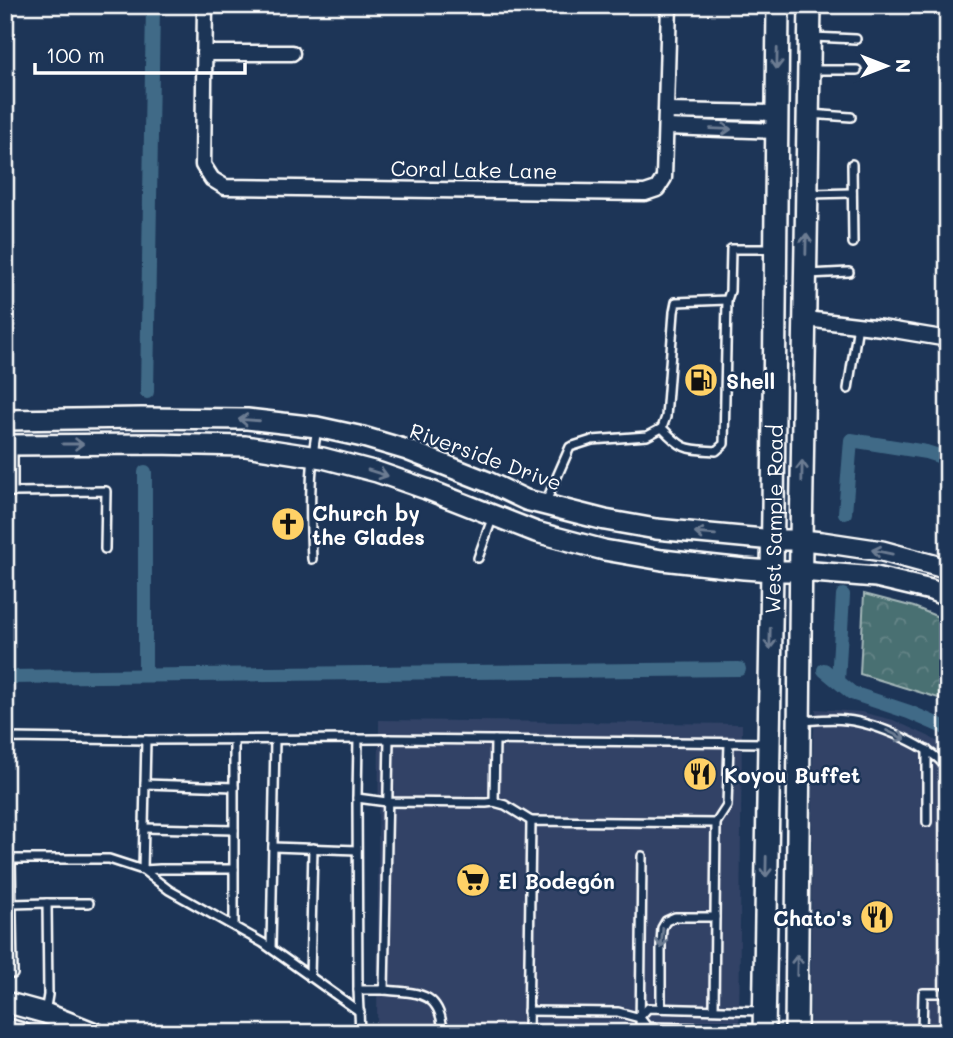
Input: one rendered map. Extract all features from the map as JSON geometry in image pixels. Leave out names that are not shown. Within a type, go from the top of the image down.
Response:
[{"type":"main road","name":"West Sample Road","points":[[777,1027],[765,911],[773,540],[778,5]]},
{"type":"main road","name":"West Sample Road","points":[[777,1027],[799,721],[810,5]]},
{"type":"main road","points":[[765,911],[779,933],[777,1027]]},
{"type":"street","points":[[205,5],[204,53],[292,53]]},
{"type":"street","name":"Coral Lake Lane","points":[[204,53],[203,165],[212,179],[225,187],[645,193],[657,189],[664,178],[669,5]]},
{"type":"street","points":[[667,111],[777,122]]},
{"type":"street","points":[[666,127],[777,122]]},
{"type":"street","points":[[806,319],[948,339]]},
{"type":"street","name":"Riverside Drive","points":[[5,420],[247,419],[317,427],[407,450],[526,500],[605,520],[656,529],[773,540],[801,540],[882,551],[948,569]]},
{"type":"street","points":[[9,445],[245,446],[312,457],[377,472],[536,532],[604,550],[662,560],[772,571],[876,577],[948,597]]},
{"type":"street","points":[[5,1002],[45,1013],[95,1033]]},
{"type":"street","points":[[5,1028],[22,1033]]},
{"type":"lane","points":[[809,37],[856,39]]},
{"type":"lane","points":[[809,70],[857,70]]},
{"type":"lane","points":[[808,114],[851,117]]},
{"type":"lane","points":[[852,164],[853,243]]},
{"type":"lane","points":[[807,194],[852,193]]},
{"type":"lane","points":[[5,338],[6,239]]},
{"type":"lane","points":[[662,428],[676,443],[687,449],[716,450],[724,444],[727,300],[730,291],[731,249],[775,249]]},
{"type":"lane","points":[[806,274],[849,272]]},
{"type":"lane","points":[[545,505],[570,447],[592,440],[648,436],[662,428],[666,417],[676,302],[727,300]]},
{"type":"lane","points":[[848,389],[858,325]]},
{"type":"lane","points":[[312,559],[309,510],[317,427]]},
{"type":"lane","points":[[9,445],[9,492],[106,491],[105,549]]},
{"type":"lane","points":[[478,558],[493,516]]},
{"type":"lane","points":[[799,721],[845,720],[887,730],[927,750],[948,770]]},
{"type":"lane","points":[[5,743],[10,738],[768,743]]},
{"type":"lane","points":[[358,739],[360,1033]]},
{"type":"lane","points":[[384,990],[389,739]]},
{"type":"lane","points":[[143,870],[146,740]]},
{"type":"lane","points":[[234,740],[234,926]]},
{"type":"lane","points":[[271,948],[275,740]]},
{"type":"lane","points":[[494,802],[495,740]]},
{"type":"lane","points":[[714,1009],[716,823],[727,806],[729,743]]},
{"type":"lane","points":[[927,750],[927,822]]},
{"type":"lane","points":[[145,784],[234,787]]},
{"type":"lane","points":[[357,798],[387,802],[494,802],[505,805],[531,821],[716,823]]},
{"type":"lane","points":[[528,1033],[531,821]]},
{"type":"lane","points":[[144,828],[234,830]]},
{"type":"lane","points":[[273,847],[357,850]]},
{"type":"lane","points":[[310,977],[313,848]]},
{"type":"lane","points":[[640,1033],[642,856]]},
{"type":"lane","points":[[13,974],[8,859],[108,859],[143,870],[234,869]]},
{"type":"lane","points":[[143,870],[169,890],[271,948],[359,1012]]},
{"type":"lane","points":[[45,1013],[48,995],[47,903]]},
{"type":"lane","points":[[12,904],[89,903]]},
{"type":"lane","points":[[661,1008],[661,945],[662,928],[666,921],[675,917],[715,917]]},
{"type":"lane","points":[[358,990],[415,993],[429,999],[436,1005],[441,1017],[443,1033]]},
{"type":"lane","points":[[922,1033],[923,993],[948,993]]},
{"type":"lane","points":[[640,1018],[648,1008],[714,1009],[777,1027]]},
{"type":"lane","points":[[528,1011],[618,1012],[640,1018],[648,1027],[688,1030],[777,1027]]},
{"type":"shaded area","points":[[816,709],[861,712],[893,720],[948,748],[948,1033],[810,1033],[813,741]]},
{"type":"shaded area","points":[[379,720],[742,724],[739,1033],[377,1033]]},
{"type":"green space","points":[[864,594],[914,607],[948,621],[948,701],[860,674]]},
{"type":"waterway","points":[[147,392],[153,5]]},
{"type":"waterway","points":[[845,513],[851,440],[926,452],[948,459]]},
{"type":"waterway","points":[[145,472],[145,675]]},
{"type":"waterway","points":[[838,681],[843,595]]},
{"type":"waterway","points":[[5,677],[739,669]]},
{"type":"waterway","points":[[824,670],[852,693],[909,712],[948,729]]},
{"type":"place","name":"Shell","points":[[701,380]]},
{"type":"place","name":"Church by the Glades","points":[[288,524]]},
{"type":"place","name":"Koyou Buffet","points":[[700,774]]},
{"type":"place","name":"El Bodegón","points":[[473,880]]},
{"type":"place","name":"Chato's","points":[[877,917]]}]
